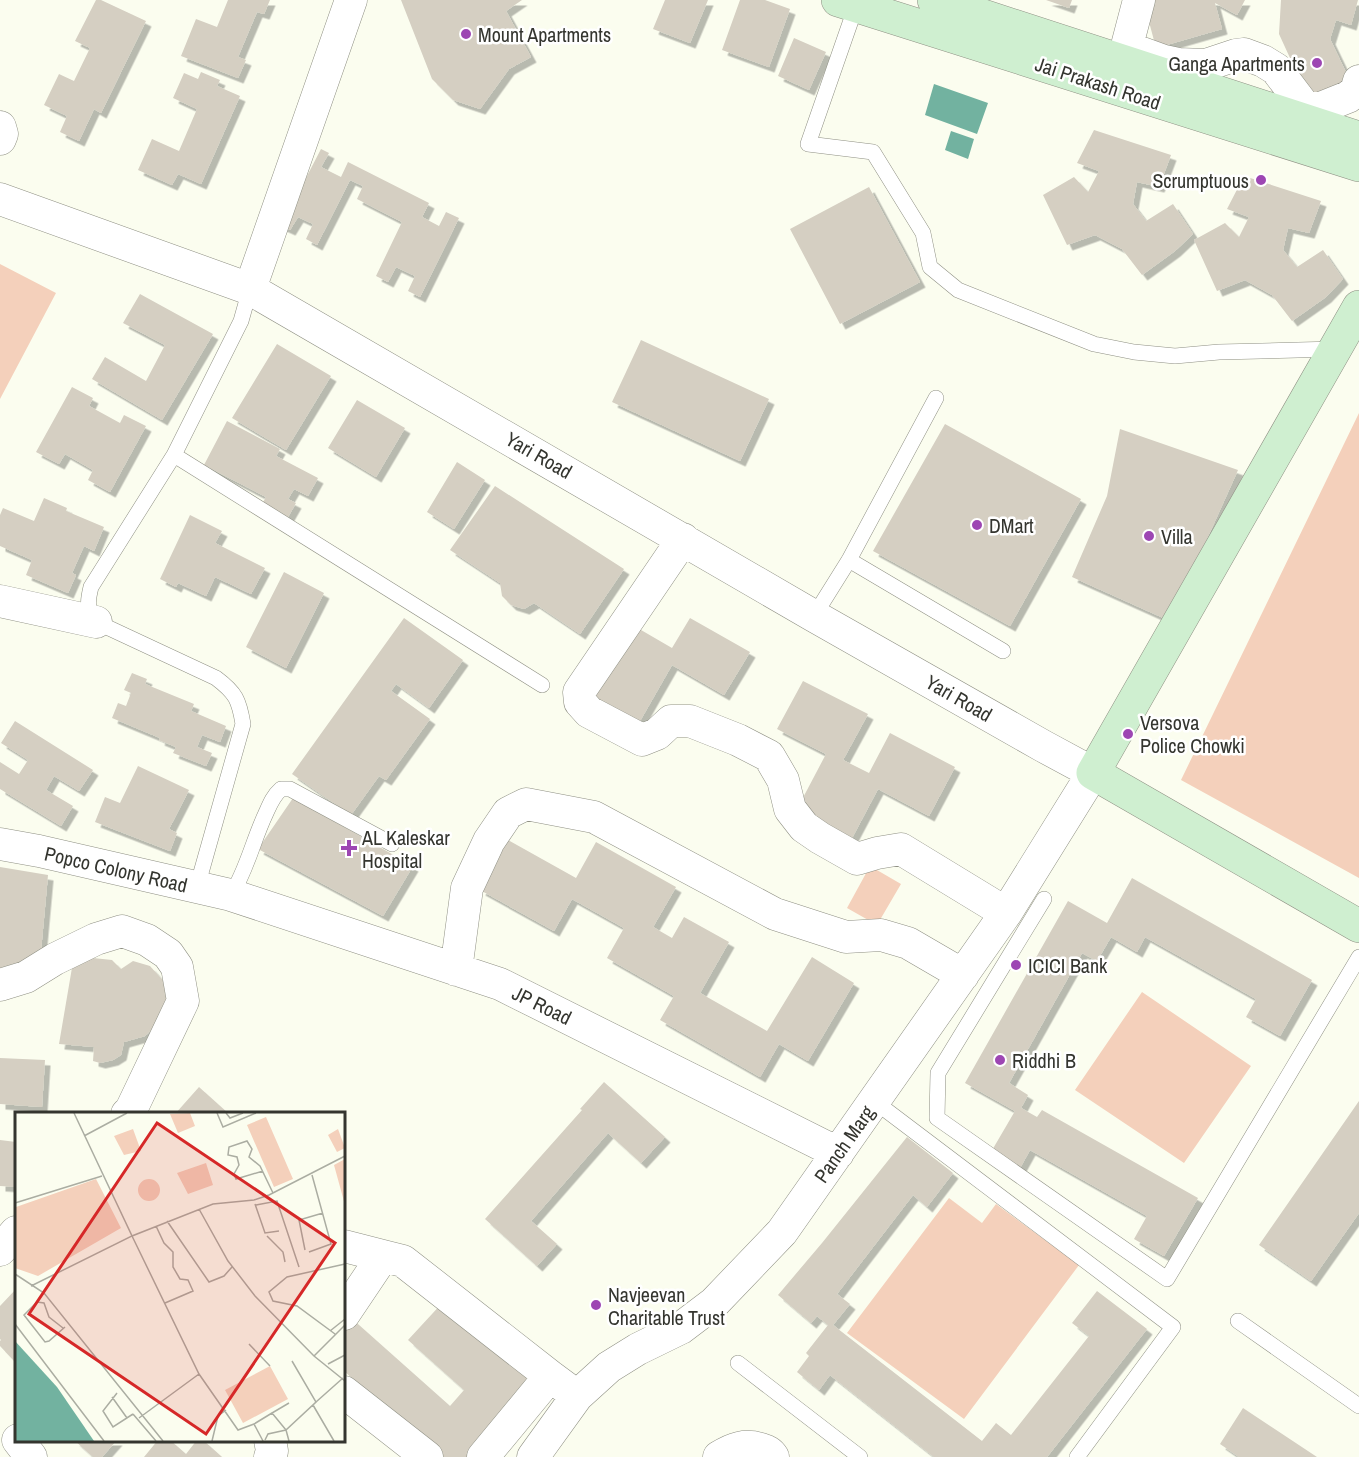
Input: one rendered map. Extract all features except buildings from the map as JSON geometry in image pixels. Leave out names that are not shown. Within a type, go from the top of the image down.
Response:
[{"type":"main road","name":"Jai Prakash Road","points":[[934,0],[1125,54],[1242,100],[1359,138]]},
{"type":"main road","name":"Jai Prakash Road","points":[[847,3],[1359,165]]},
{"type":"main road","points":[[1092,773],[1359,307]]},
{"type":"main road","name":"Yari Road","points":[[1092,773],[1359,926]]},
{"type":"street","points":[[250,289],[351,0]]},
{"type":"street","points":[[1139,0],[1125,54],[1178,64],[1206,64],[1244,54],[1271,65],[1304,106],[1318,109],[1348,98],[1356,91],[1359,81]]},
{"type":"street","points":[[1242,100],[1256,58]]},
{"type":"street","points":[[0,127],[2,134],[0,139]]},
{"type":"street","name":"Yari Road","points":[[0,199],[250,289],[814,616],[1092,773]]},
{"type":"street","points":[[683,539],[579,692],[580,702],[589,712],[642,740],[657,734],[671,721],[690,721],[759,750],[769,756],[783,780],[790,809],[804,827],[820,838],[858,859],[901,849],[1006,913]]},
{"type":"street","points":[[0,601],[96,622]]},
{"type":"street","name":"Panch Marg","points":[[533,1457],[577,1396],[609,1367],[638,1349],[681,1328],[714,1303],[782,1232],[1006,913],[1092,773]]},
{"type":"street","points":[[456,970],[467,888],[489,841],[508,813],[526,804],[594,817],[775,914],[846,937],[881,935],[908,942],[963,975]]},
{"type":"street","name":"Popco Colony Road","points":[[0,844],[231,895]]},
{"type":"street","name":"JP Road","points":[[231,895],[500,984],[838,1153]]},
{"type":"street","points":[[0,985],[26,977],[96,939],[122,931],[147,940],[168,954],[177,967],[183,1001],[128,1112]]},
{"type":"street","points":[[0,1250],[15,1233]]},
{"type":"street","points":[[345,1246],[403,1261],[577,1396]]},
{"type":"street","points":[[345,1313],[383,1256]]},
{"type":"street","points":[[483,1457],[550,1376]]},
{"type":"street","points":[[345,1393],[427,1457]]},
{"type":"street","points":[[20,1442],[31,1457]]},
{"type":"street","points":[[270,1442],[272,1451],[270,1457]]},
{"type":"street","points":[[719,1457],[730,1450],[749,1446],[770,1452],[773,1457]]},
{"type":"lane","points":[[847,3],[808,144],[873,152],[923,233],[930,267],[958,290],[1094,344],[1134,352],[1174,356],[1219,352],[1335,349]]},
{"type":"lane","points":[[197,887],[243,724],[240,706],[231,689],[216,678],[96,622],[89,612],[88,601],[91,587],[174,454],[241,321],[250,289]]},
{"type":"lane","points":[[814,616],[849,560],[936,398]]},
{"type":"lane","points":[[174,454],[542,685]]},
{"type":"lane","points":[[849,560],[1003,651]]},
{"type":"lane","points":[[231,895],[238,884],[266,812],[280,789],[290,789],[392,844]]},
{"type":"lane","points":[[1044,899],[938,1073],[937,1118],[1167,1279],[1359,957]]},
{"type":"lane","points":[[874,1101],[1173,1327],[1077,1457]]},
{"type":"lane","points":[[1238,1321],[1359,1406]]},
{"type":"lane","points":[[738,1363],[860,1457]]},
{"type":"shaded area","points":[[0,264],[56,293],[0,399]]},
{"type":"shaded area","points":[[1359,413],[1359,878],[1181,780]]},
{"type":"shaded area","points":[[870,866],[901,884],[877,925],[847,908]]},
{"type":"shaded area","points":[[1142,992],[1251,1066],[1184,1163],[1075,1090]]},
{"type":"shaded area","points":[[949,1198],[982,1223],[996,1204],[1079,1265],[964,1419],[847,1333]]},
{"type":"water","points":[[934,84],[988,103],[977,134],[925,115]]},
{"type":"water","points":[[951,131],[974,139],[968,159],[945,150]]},
{"type":"place","name":"Mount Apartments","points":[[466,34]]},
{"type":"place","name":"Ganga Apartments","points":[[1317,63]]},
{"type":"place","name":"Scrumptuous","points":[[1261,180]]},
{"type":"place","name":"DMart","points":[[977,525]]},
{"type":"place","name":"Villa","points":[[1149,536]]},
{"type":"place","name":"Versova Police Chowki","points":[[1128,734]]},
{"type":"place","name":"AL Kaleskar Hospital","points":[[349,848]]},
{"type":"place","name":"ICICI Bank","points":[[1016,965]]},
{"type":"place","name":"Riddhi B","points":[[1000,1060]]},
{"type":"place","name":"Navjeevan Charitable Trust","points":[[596,1305]]}]
